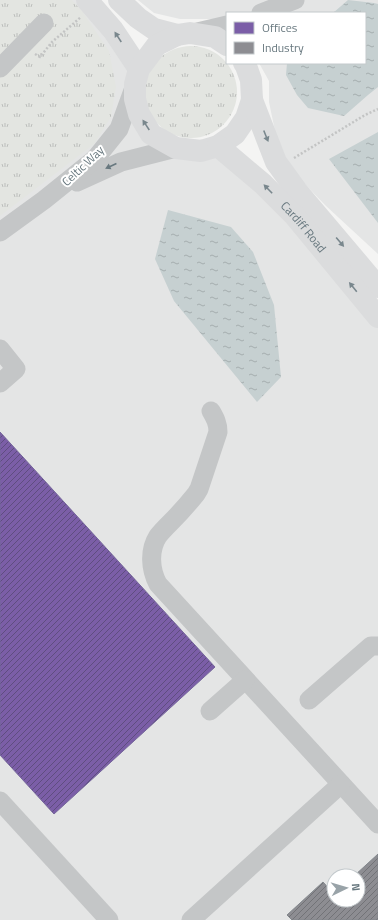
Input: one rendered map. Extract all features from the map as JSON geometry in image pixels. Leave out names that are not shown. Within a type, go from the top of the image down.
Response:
[{"type":"main road","points":[[119,0],[138,18],[154,29],[215,37],[226,44]]},
{"type":"main road","name":"Cardiff Road","points":[[90,3],[113,30],[137,77],[135,99],[139,114],[151,134],[176,148],[201,151],[218,146],[235,134],[246,118],[251,76]]},
{"type":"main road","points":[[137,77],[158,45],[183,34]]},
{"type":"main road","name":"Cardiff Road","points":[[251,76],[276,162],[297,191],[378,287]]},
{"type":"main road","name":"Cardiff Road","points":[[218,146],[263,184],[294,215],[378,318]]},
{"type":"street","points":[[264,12],[295,0]]},
{"type":"street","points":[[286,12],[295,0]]},
{"type":"street","points":[[0,68],[44,23]]},
{"type":"street","points":[[183,34],[226,24]]},
{"type":"street","name":"Celtic Way","points":[[0,232],[44,200],[95,158],[119,129],[137,77]]},
{"type":"street","name":"Celtic Way","points":[[44,200],[61,190],[121,162],[176,148]]},
{"type":"street","points":[[0,349],[16,369],[0,383]]},
{"type":"street","points":[[211,411],[217,420],[218,432],[200,489],[159,535],[153,549],[151,564],[155,577],[158,584],[378,824]]},
{"type":"street","points":[[309,700],[371,646],[378,646]]},
{"type":"street","points":[[210,711],[245,680]]},
{"type":"street","points":[[191,920],[341,784]]},
{"type":"street","points":[[0,801],[109,920]]},
{"type":"path","points":[[18,50],[30,51],[40,57],[52,42],[84,14],[90,3]]},
{"type":"path","points":[[280,166],[365,115],[378,109]]},
{"type":"shaded area","points":[[0,0],[87,0],[113,30],[151,134],[218,146],[378,317],[378,920],[0,920]]},
{"type":"shaded area","points":[[138,0],[378,0],[378,254],[325,205],[301,180],[285,156],[275,131],[269,102],[269,81],[260,64],[366,64],[366,12],[226,12],[226,27],[217,19],[180,19],[154,13]]},
{"type":"green space","points":[[0,0],[72,0],[82,11],[109,51],[116,87],[111,117],[94,144],[0,216]]},
{"type":"green space","points":[[191,46],[209,49],[217,53],[226,61],[226,64],[230,66],[236,83],[236,101],[230,118],[217,131],[209,135],[191,138],[173,135],[158,125],[148,110],[145,92],[148,74],[158,59],[173,49]]},
{"type":"water","points":[[348,0],[378,4],[378,87],[344,116],[308,108],[297,95],[286,75],[287,64],[366,64],[366,12],[334,12]]},
{"type":"water","points":[[378,132],[378,223],[329,159]]},
{"type":"water","points":[[168,210],[231,227],[253,252],[274,305],[281,377],[257,402],[174,301],[155,259]]},
{"type":"building: Offices","points":[[0,432],[215,667],[54,814],[0,755]]},
{"type":"building: Industry","points":[[378,854],[378,920],[292,920],[287,915],[323,882],[326,885],[326,908],[366,908],[366,868],[363,868]]}]
